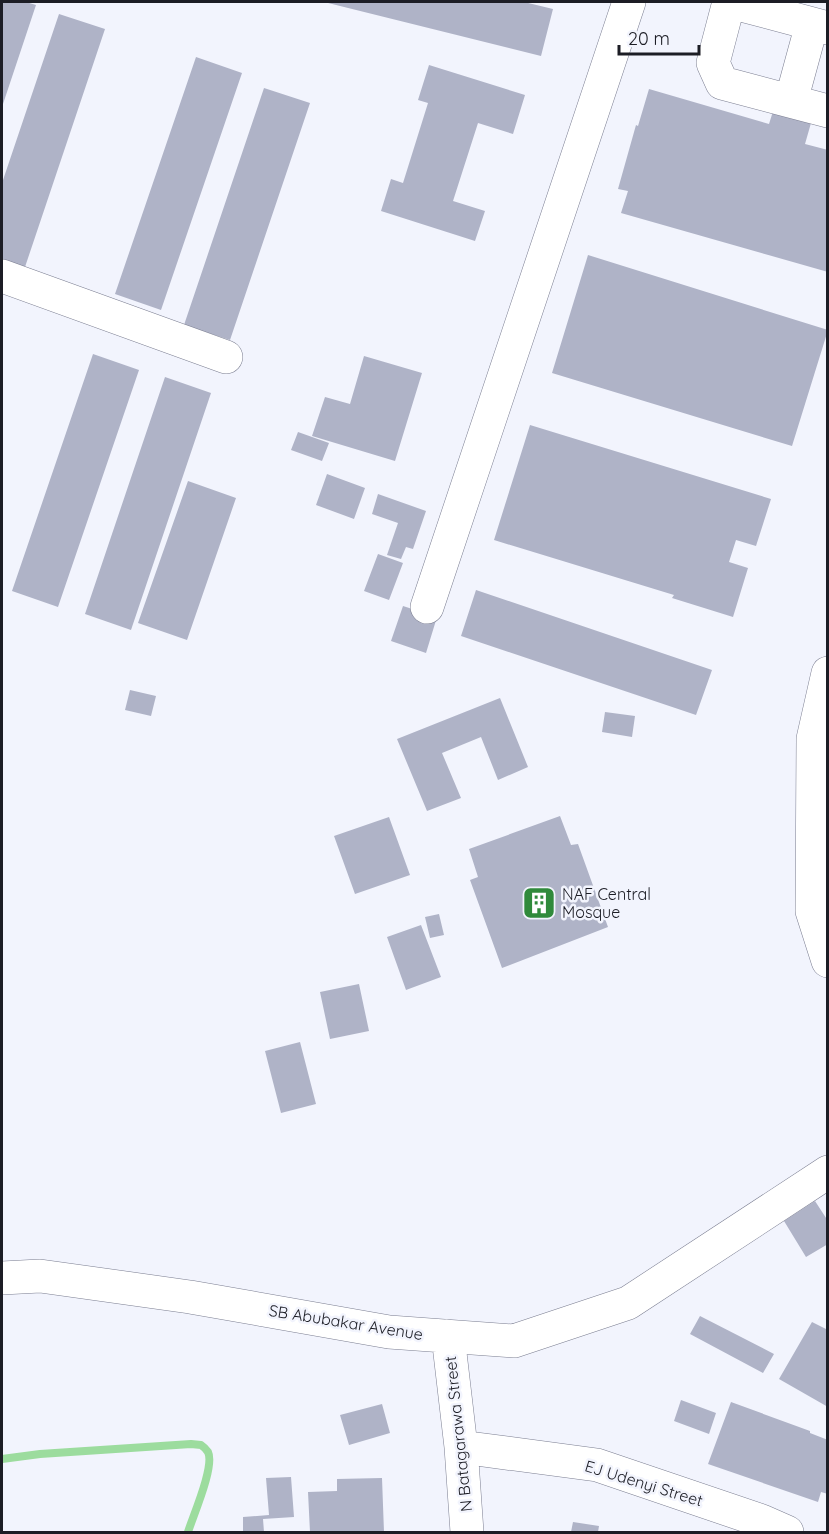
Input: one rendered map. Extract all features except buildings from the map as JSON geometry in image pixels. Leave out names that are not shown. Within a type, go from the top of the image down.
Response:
[{"type":"street","points":[[427,607],[629,2]]},
{"type":"street","points":[[791,101],[820,26],[729,2],[713,63],[722,82],[791,101],[828,111]]},
{"type":"street","points":[[2,276],[226,357]]},
{"type":"street","points":[[828,673],[813,739],[812,911],[828,961]]},
{"type":"street","name":"SB Abubakar Avenue","points":[[2,1278],[40,1276],[190,1297],[389,1332],[514,1341],[628,1303],[828,1172]]},
{"type":"street","name":"N Batagarawa Street","points":[[448,1336],[461,1447],[467,1533]]},
{"type":"street","name":"EJ Udenyi Street","points":[[461,1447],[597,1465],[762,1521],[787,1533]]},
{"type":"waterway","points":[[2,1459],[40,1454],[201,1445],[208,1452],[209,1468],[188,1532]]},
{"type":"place","name":"NAF Central Mosque","points":[[539,903]]}]
